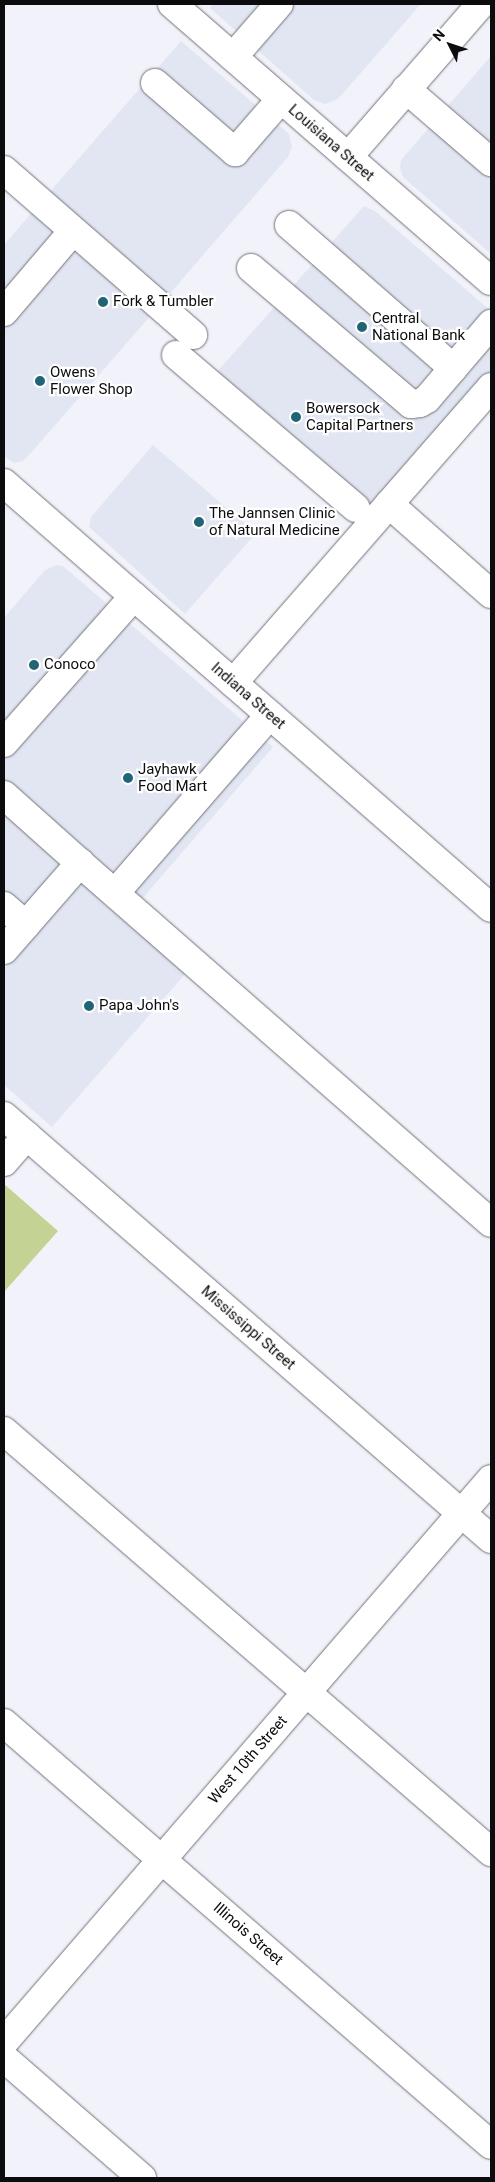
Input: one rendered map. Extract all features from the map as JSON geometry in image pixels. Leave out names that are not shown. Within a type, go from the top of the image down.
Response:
[{"type":"street","name":"Louisiana Street","points":[[172,4],[348,157],[489,275]]},
{"type":"street","points":[[232,57],[278,4]]},
{"type":"street","points":[[348,157],[481,4]]},
{"type":"street","points":[[155,83],[235,152],[282,99]]},
{"type":"street","points":[[406,89],[491,162]]},
{"type":"street","points":[[4,170],[73,231],[184,345],[356,508]]},
{"type":"street","points":[[289,225],[453,368]]},
{"type":"street","points":[[4,312],[73,231]]},
{"type":"street","points":[[251,268],[404,401],[420,403],[491,324]]},
{"type":"street","points":[[233,683],[491,387]]},
{"type":"street","name":"Indiana Street","points":[[4,483],[491,908]]},
{"type":"street","points":[[389,504],[491,594]]},
{"type":"street","points":[[4,743],[134,596]]},
{"type":"street","points":[[115,893],[270,715]]},
{"type":"street","points":[[4,795],[491,1223]]},
{"type":"street","points":[[4,950],[80,863]]},
{"type":"street","points":[[4,906],[26,925]]},
{"type":"street","name":"Mississippi Street","points":[[4,1116],[491,1539]]},
{"type":"street","points":[[4,1162],[27,1136]]},
{"type":"street","points":[[4,1431],[491,1852]]},
{"type":"street","name":"West 10th Street","points":[[4,2042],[491,1479]]},
{"type":"street","name":"Illinois Street","points":[[4,1723],[491,2145]]},
{"type":"street","points":[[4,2058],[142,2178]]},
{"type":"shaded area","points":[[213,4],[421,4],[338,99],[325,104],[314,100],[210,8]]},
{"type":"shaded area","points":[[181,41],[289,134],[292,147],[288,157],[166,298],[47,195]]},
{"type":"shaded area","points":[[491,56],[491,254],[403,177],[400,167],[401,160]]},
{"type":"shaded area","points":[[364,206],[375,211],[491,311],[491,370],[355,526],[199,392]]},
{"type":"shaded area","points":[[33,211],[152,314],[31,453],[23,461],[14,463],[4,456],[4,245]]},
{"type":"shaded area","points":[[153,445],[256,533],[185,614],[89,527],[91,517]]},
{"type":"shaded area","points":[[57,565],[63,566],[273,747],[142,899],[79,846],[4,933],[4,618],[45,570]]},
{"type":"shaded area","points":[[80,881],[186,973],[52,1127],[4,1085],[4,969]]},
{"type":"green space","points":[[4,1184],[58,1231],[4,1292]]},
{"type":"place","name":"Fork & Tumbler","points":[[103,302]]},
{"type":"place","name":"Central National Bank","points":[[362,327]]},
{"type":"place","name":"Owens Flower Shop","points":[[40,381]]},
{"type":"place","name":"Bowersock Capital Partners","points":[[296,417]]},
{"type":"place","name":"The Jannsen Clinic of Natural Medicine","points":[[199,522]]},
{"type":"place","name":"Conoco","points":[[34,665]]},
{"type":"place","name":"Jayhawk Food Mart","points":[[128,778]]},
{"type":"place","name":"Papa John's","points":[[89,1006]]}]
